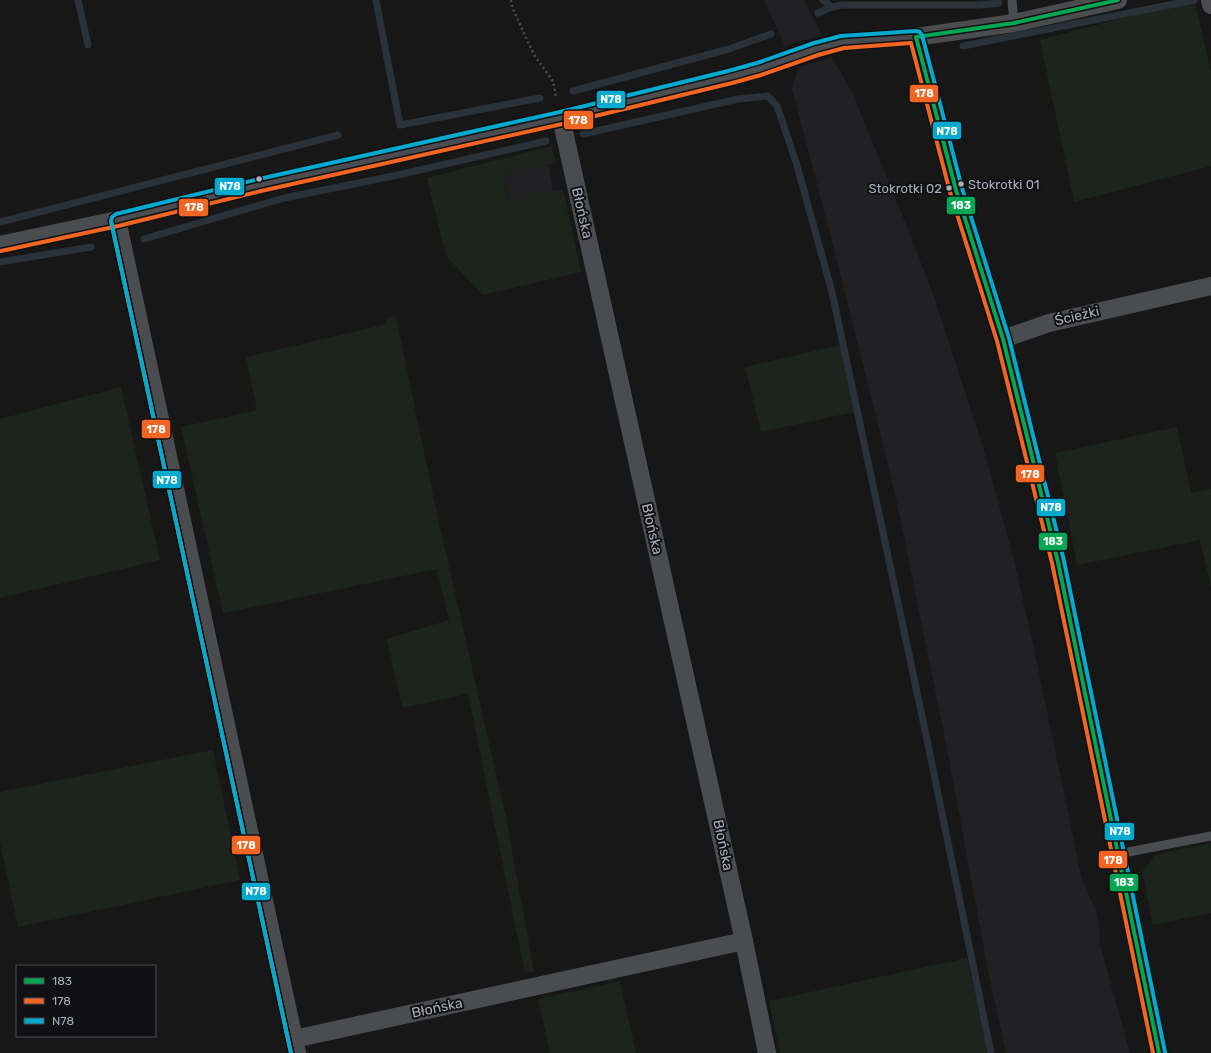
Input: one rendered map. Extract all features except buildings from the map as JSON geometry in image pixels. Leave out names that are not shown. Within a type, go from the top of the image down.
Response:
[{"type":"street","points":[[0,245],[117,220],[268,183],[561,118],[738,75],[816,49],[843,42],[916,37],[1014,23],[1118,0]]},
{"type":"street","points":[[1210,0],[1211,5]]},
{"type":"street","points":[[916,37],[956,190],[1002,339],[1058,562],[1159,1053]]},
{"type":"street","name":"Błońska","points":[[561,118],[744,941],[767,1053]]},
{"type":"street","points":[[117,220],[296,1046]]},
{"type":"street","name":"Ścieżki","points":[[1002,339],[1048,323],[1211,286]]},
{"type":"street","name":"Błońska","points":[[296,1046],[744,941]]},
{"type":"lane","points":[[1012,0],[1014,23]]},
{"type":"lane","points":[[1118,854],[1211,836]]},
{"type":"path","points":[[510,0],[534,55],[553,81],[561,118]]},
{"type":"shaded area","points":[[764,0],[804,0],[822,35],[785,46]]},
{"type":"shaded area","points":[[1194,0],[1211,71],[1211,166],[1074,202],[1040,40]]},
{"type":"shaded area","points":[[832,57],[853,94],[933,294],[983,447],[1013,556],[1033,644],[1082,880],[1097,913],[1100,945],[1130,1053],[1006,1053],[989,976],[946,743],[898,508],[831,237],[792,89],[798,68]]},
{"type":"shaded area","points":[[552,146],[556,163],[503,174],[508,200],[563,189],[581,272],[483,295],[446,256],[427,178]]},
{"type":"shaded area","points":[[548,164],[553,191],[509,201],[503,174]]},
{"type":"shaded area","points":[[396,316],[434,500],[506,818],[534,971],[525,973],[468,694],[402,708],[387,639],[449,620],[437,569],[223,613],[181,427],[257,410],[246,357],[387,324],[386,318]]},
{"type":"shaded area","points":[[840,345],[854,412],[761,432],[745,367]]},
{"type":"shaded area","points":[[121,387],[160,560],[0,598],[0,419]]},
{"type":"shaded area","points":[[1177,427],[1191,493],[1211,489],[1211,587],[1200,540],[1077,565],[1055,453]]},
{"type":"shaded area","points":[[213,750],[240,880],[18,927],[0,843],[0,792]]},
{"type":"shaded area","points":[[1211,843],[1211,913],[1153,925],[1142,872],[1155,855]]},
{"type":"shaded area","points":[[967,958],[988,1053],[780,1053],[769,1001]]},
{"type":"shaded area","points":[[620,981],[636,1053],[550,1053],[538,999]]},
{"type":"waterway","points":[[78,0],[88,45]]},
{"type":"waterway","points":[[376,0],[400,125],[540,98]]},
{"type":"waterway","points":[[823,0],[832,7],[842,5],[979,5],[999,3]]},
{"type":"waterway","points":[[963,46],[1194,0]]},
{"type":"waterway","points":[[818,13],[832,7]]},
{"type":"waterway","points":[[573,91],[729,49],[771,34]]},
{"type":"waterway","points":[[583,134],[738,99],[768,96],[777,106],[796,162],[832,292],[925,730],[991,1053]]},
{"type":"waterway","points":[[0,222],[338,135]]},
{"type":"waterway","points":[[144,239],[284,198],[398,175],[546,141]]},
{"type":"waterway","points":[[0,262],[91,247]]},
{"type":"transit line","name":"183","points":[[916,37],[1014,23],[1118,0]]},
{"type":"transit line","name":"N78","points":[[291,1053],[111,221],[112,217],[116,214],[259,179],[560,112],[728,71],[757,63],[814,43],[841,36],[916,31],[920,32],[922,35],[962,188],[1009,338],[1064,561],[1165,1052]]},
{"type":"transit line","name":"183","points":[[916,37],[956,190],[1003,339],[1058,562],[1159,1053]]},
{"type":"transit line","name":"178","points":[[1,251],[118,226],[261,191],[562,124],[732,83],[844,48],[911,43],[950,192],[997,341],[1052,563],[1153,1053]]},
{"type":"transit line","name":"178","points":[[111,221],[291,1053]]},
{"type":"place","name":"Stokrotki 01","points":[[961,184]]},
{"type":"place","name":"Stokrotki 02","points":[[949,188]]}]
